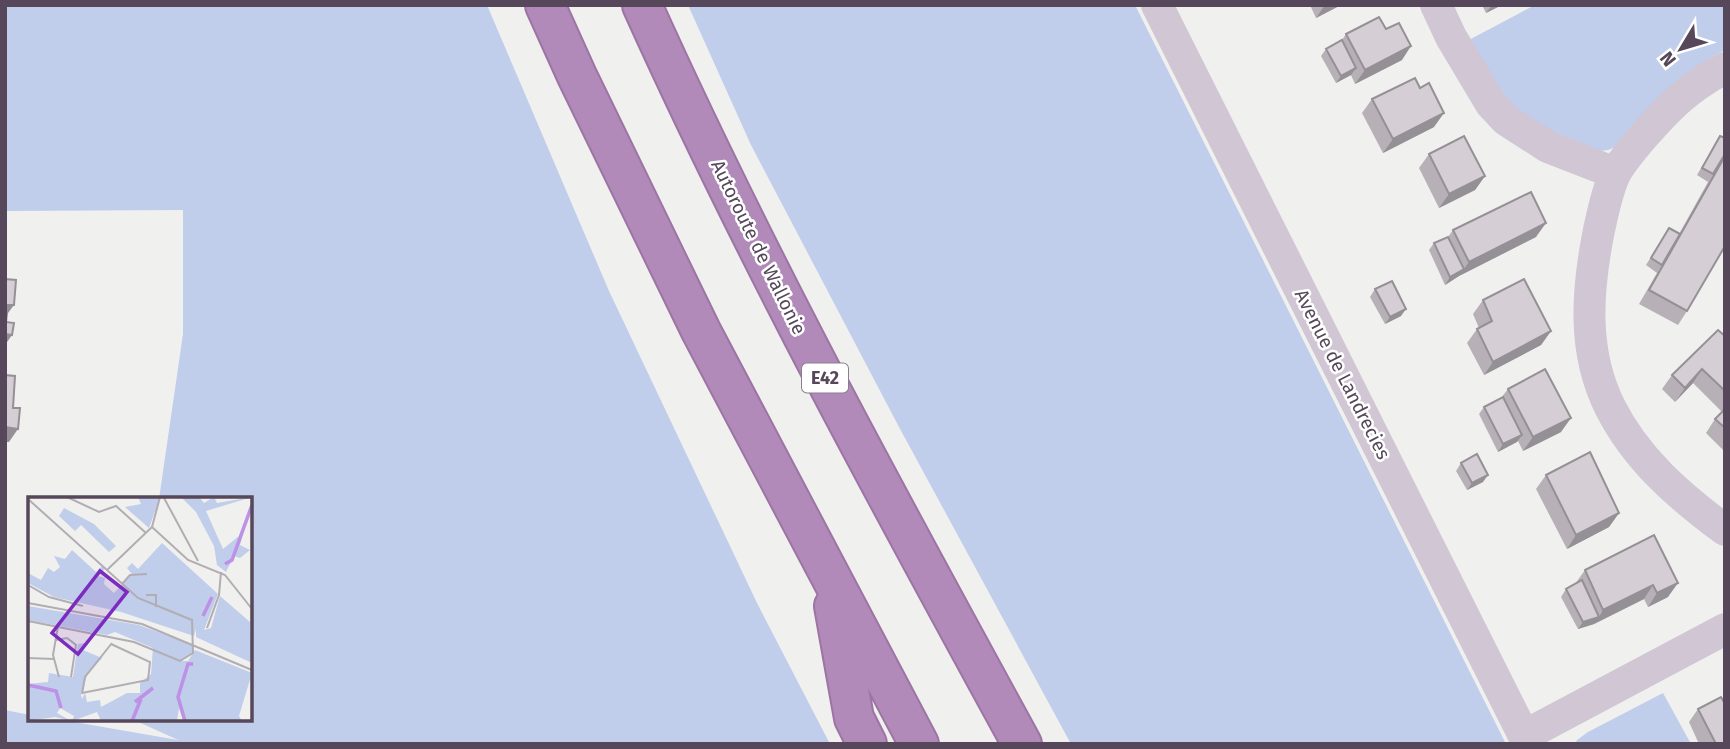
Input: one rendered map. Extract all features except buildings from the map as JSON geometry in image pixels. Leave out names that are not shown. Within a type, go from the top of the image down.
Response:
[{"type":"highway","points":[[545,5],[701,331],[919,744]]},
{"type":"highway","name":"Autoroute de Wallonie","points":[[642,5],[778,289],[905,532],[1022,744]]},
{"type":"highway","points":[[828,573],[854,718],[867,744]]},
{"type":"street","name":"Avenue de Landrecies","points":[[1157,5],[1526,740]]},
{"type":"street","points":[[1436,5],[1451,37],[1491,104],[1506,120],[1548,147],[1615,173]]},
{"type":"street","points":[[1725,68],[1702,80],[1674,102],[1632,149],[1615,173],[1604,208],[1590,284],[1589,323],[1596,369],[1610,406],[1628,436],[1648,464],[1725,530]]},
{"type":"street","points":[[1526,740],[1725,629]]},
{"type":"shaded area","points":[[5,5],[487,5],[609,291],[757,603],[830,744],[5,744],[5,710],[28,715],[28,721],[69,721],[178,740],[136,721],[252,721],[252,497],[159,497],[183,334],[183,210],[5,211]]},
{"type":"shaded area","points":[[688,5],[1135,5],[1506,744],[1071,744],[899,427],[751,145]]},
{"type":"shaded area","points":[[1535,5],[1725,5],[1725,50],[1710,58],[1668,93],[1620,145],[1593,152],[1522,123],[1467,41]]},
{"type":"shaded area","points":[[1663,693],[1691,744],[1575,744],[1588,732]]}]
